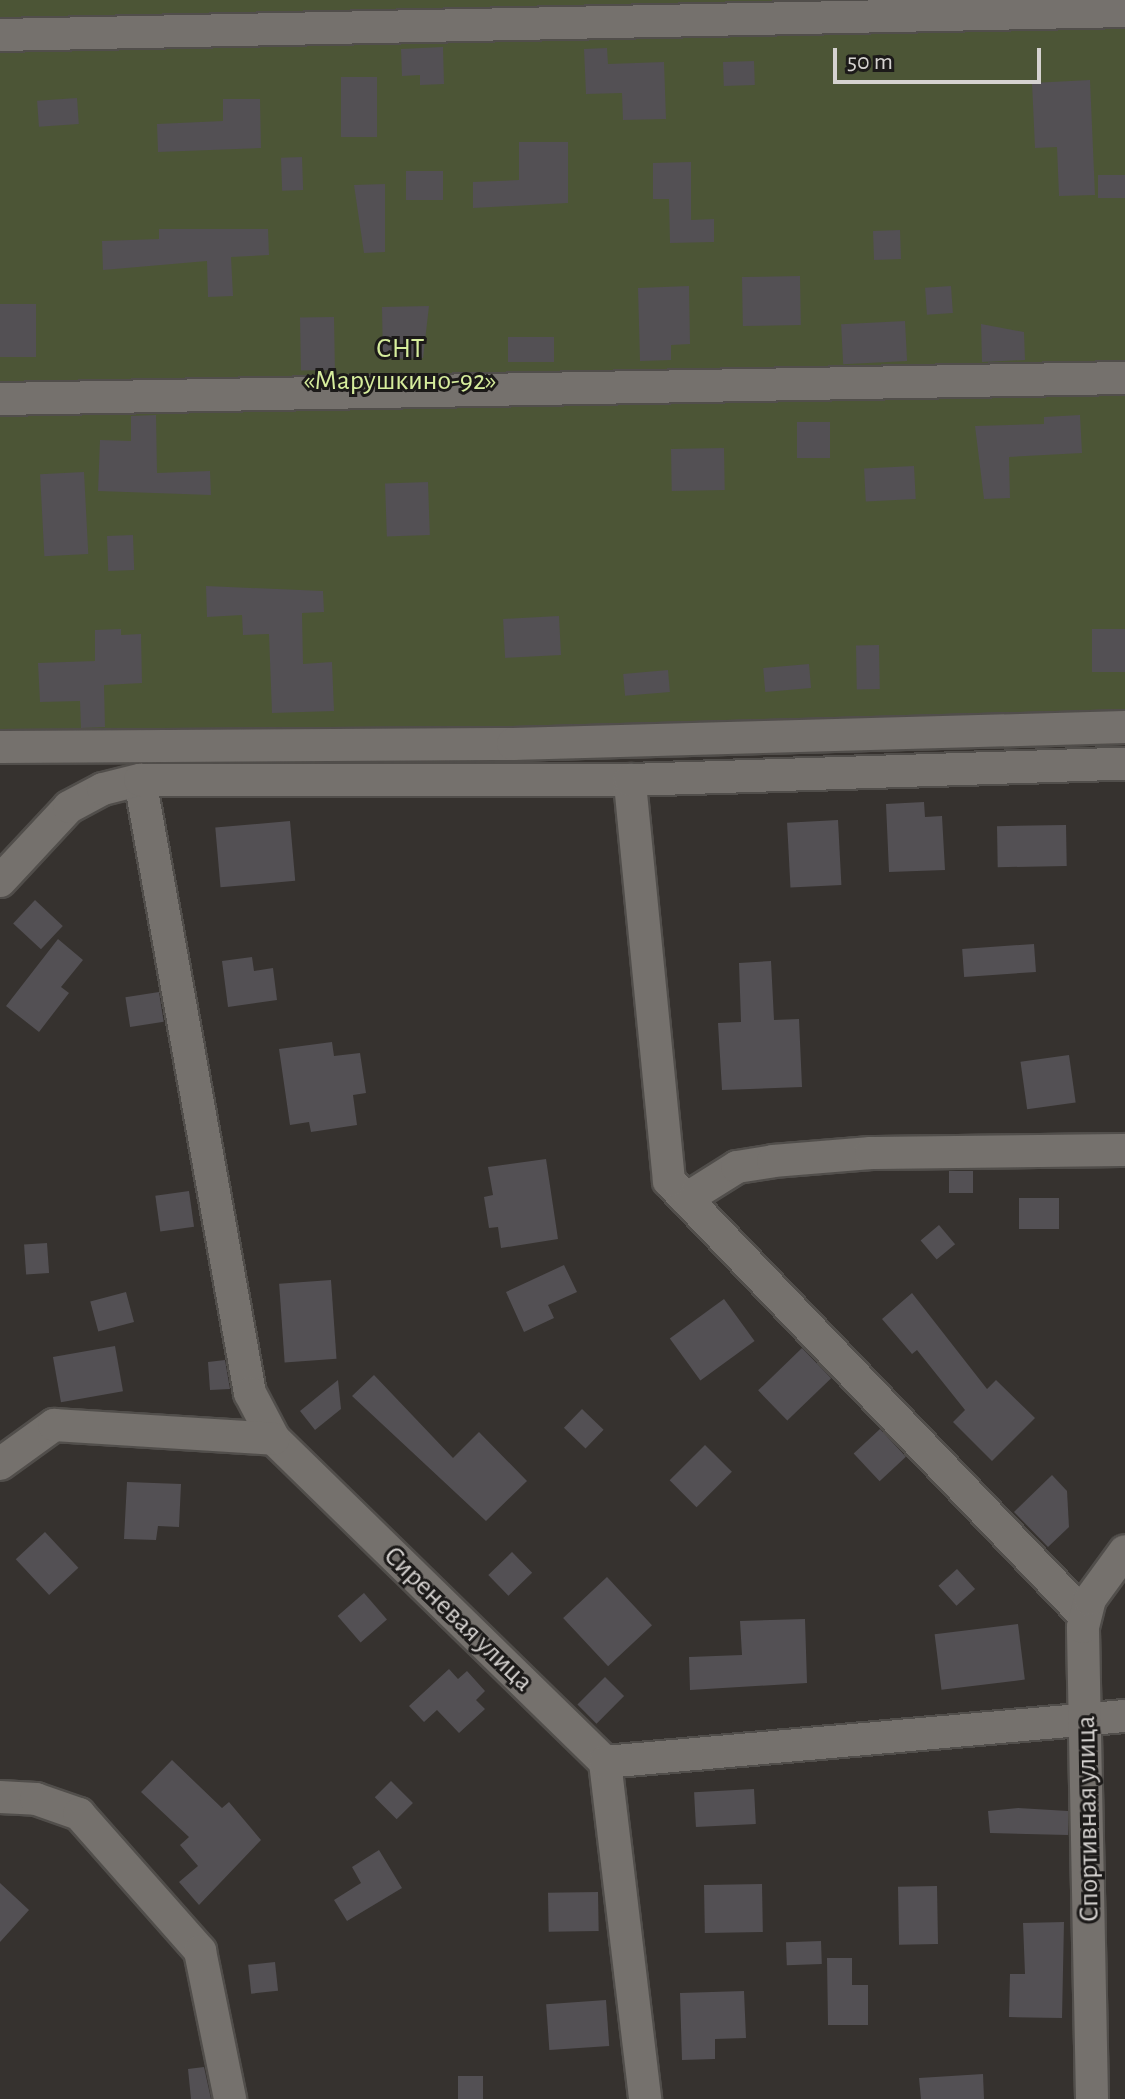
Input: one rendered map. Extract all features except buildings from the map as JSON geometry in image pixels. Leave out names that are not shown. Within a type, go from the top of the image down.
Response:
[{"type":"street","points":[[0,35],[1125,11]]},
{"type":"street","points":[[0,399],[1125,378]]},
{"type":"street","points":[[0,747],[513,744],[1125,727]]},
{"type":"street","points":[[0,881],[69,807],[103,789],[140,780],[630,780],[1125,764]]},
{"type":"street","name":"Сиреневая улица","points":[[140,780],[246,1381],[274,1439],[605,1762]]},
{"type":"street","points":[[630,780],[669,1181],[1085,1616]]},
{"type":"street","points":[[686,1199],[737,1167],[773,1161],[871,1153],[1125,1150]]},
{"type":"street","points":[[0,1464],[54,1425],[274,1439]]},
{"type":"street","name":"Спортивная улица","points":[[1092,2099],[1085,1616],[1090,1599],[1125,1551]]},
{"type":"street","points":[[645,2099],[605,1762],[1125,1716]]},
{"type":"street","points":[[0,1797],[36,1799],[79,1814],[200,1951],[230,2099]]},
{"type":"green space","name":"СНТ «Марушкино-92»","points":[[0,0],[1125,0],[1125,739],[0,739]]}]
